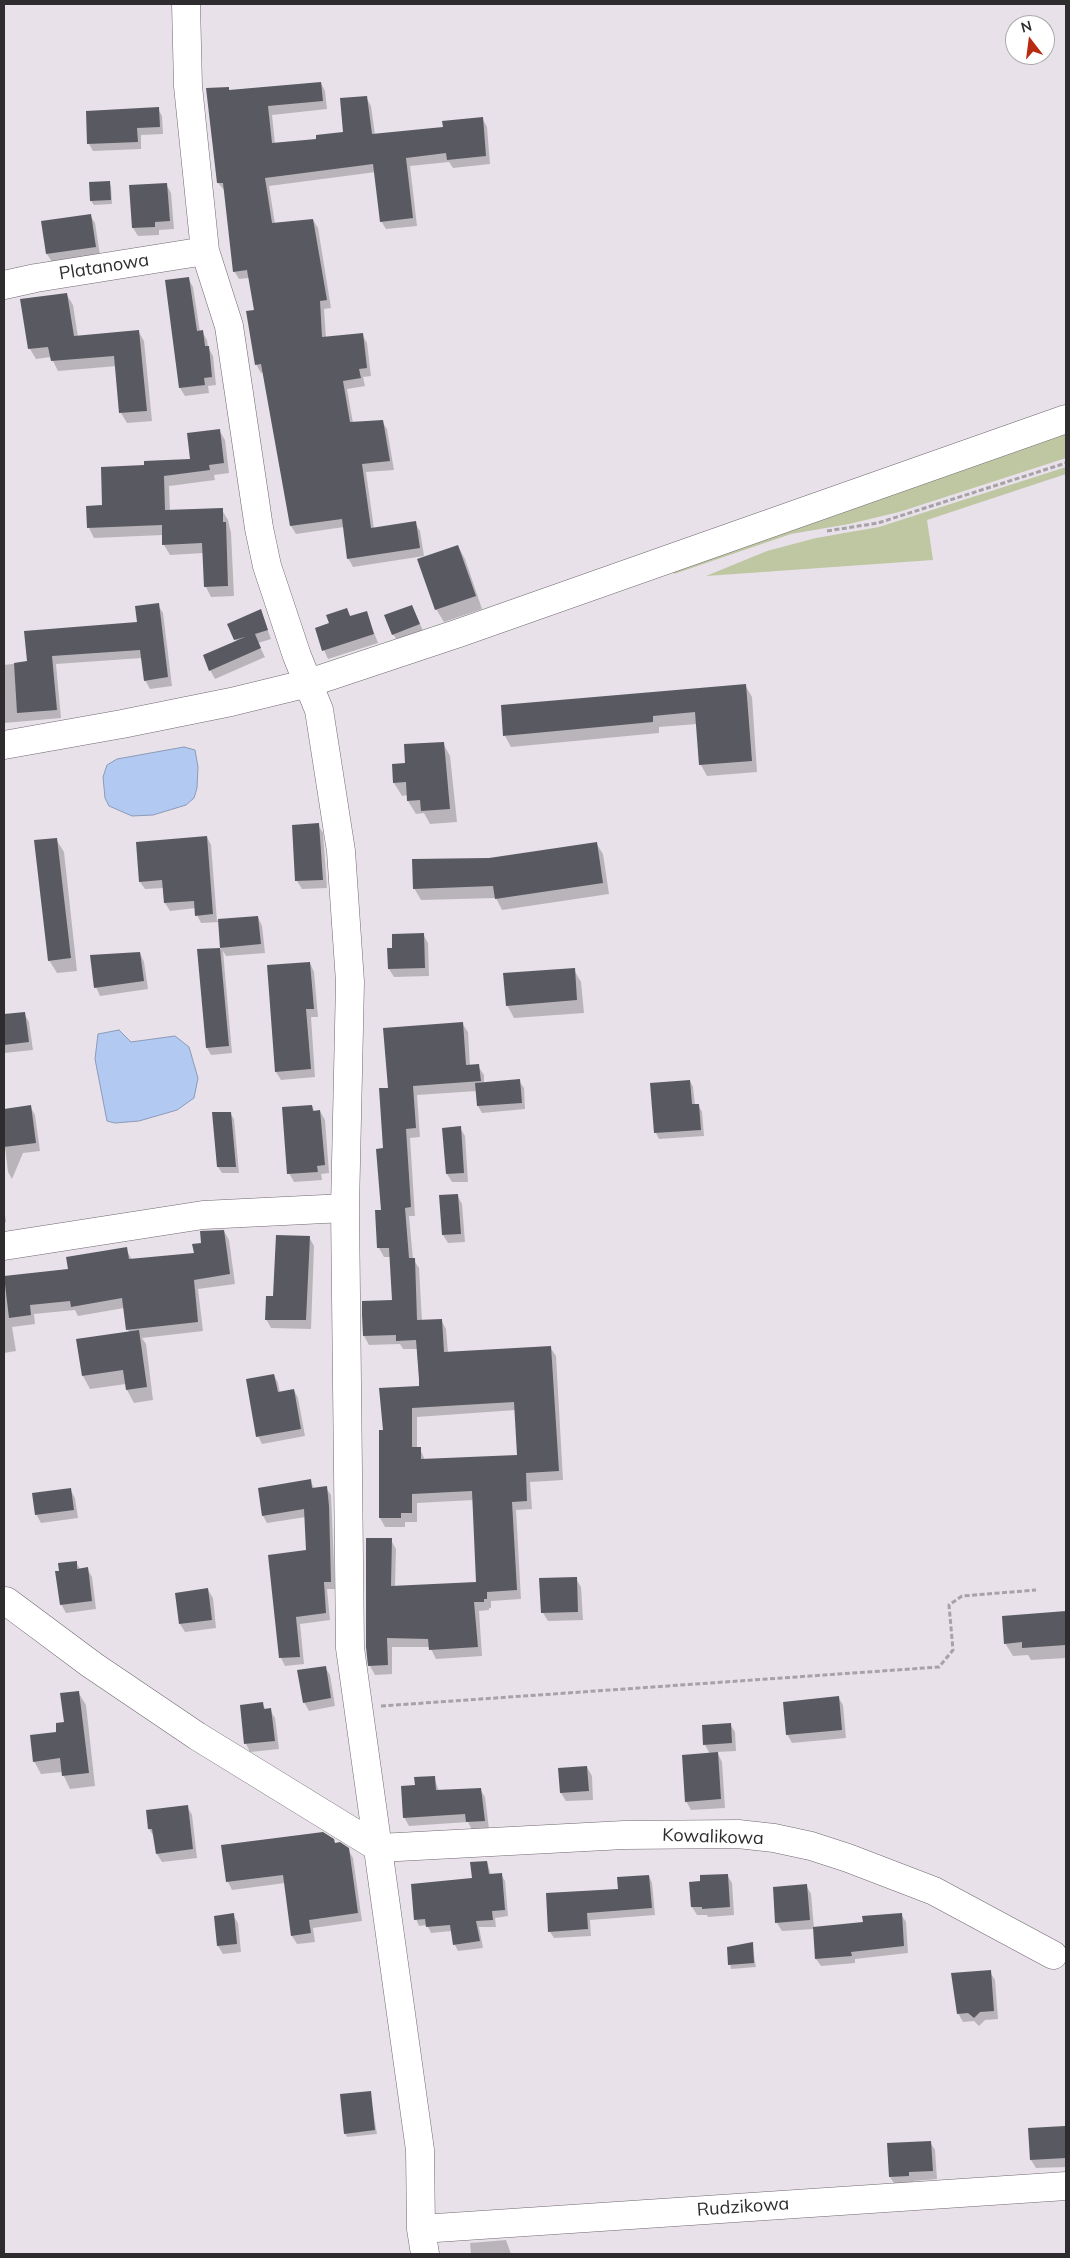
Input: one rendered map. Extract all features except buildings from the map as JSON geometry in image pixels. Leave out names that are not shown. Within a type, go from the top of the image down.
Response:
[{"type":"street","points":[[186,4],[188,86],[205,251],[229,326],[258,528],[267,566],[297,656],[319,710],[340,842],[350,982],[345,1208],[350,1648],[420,2150],[423,2241]]},
{"type":"street","name":"Platanowa","points":[[4,285],[36,278],[205,251]]},
{"type":"street","points":[[4,745],[231,702],[309,683],[451,636],[1066,419]]},
{"type":"street","points":[[4,1246],[203,1215],[345,1208]]},
{"type":"street","points":[[6,1601],[92,1665],[197,1736],[379,1848]]},
{"type":"street","name":"Kowalikowa","points":[[379,1848],[624,1835],[738,1834],[774,1838],[811,1846],[848,1858],[934,1891],[1053,1955]]},
{"type":"street","name":"Rudzikowa","points":[[423,2241],[1066,2186]]},
{"type":"path","points":[[818,533],[878,523],[1066,463]]},
{"type":"path","points":[[358,1707],[939,1667],[953,1650],[949,1605],[962,1596],[1036,1590]]},
{"type":"green space","points":[[1057,433],[1066,434],[1066,458],[899,512],[849,524],[791,534],[674,574],[673,569]]},
{"type":"green space","points":[[1066,467],[1066,474],[927,520],[933,560],[706,576],[767,551],[816,538],[879,527]]},
{"type":"water","points":[[184,747],[195,750],[198,767],[197,788],[194,798],[186,805],[153,815],[132,816],[109,806],[105,798],[103,777],[107,765],[117,759]]},
{"type":"water","points":[[119,1030],[131,1042],[175,1036],[189,1047],[198,1078],[194,1098],[177,1110],[139,1121],[115,1123],[107,1121],[95,1059],[98,1034]]}]
